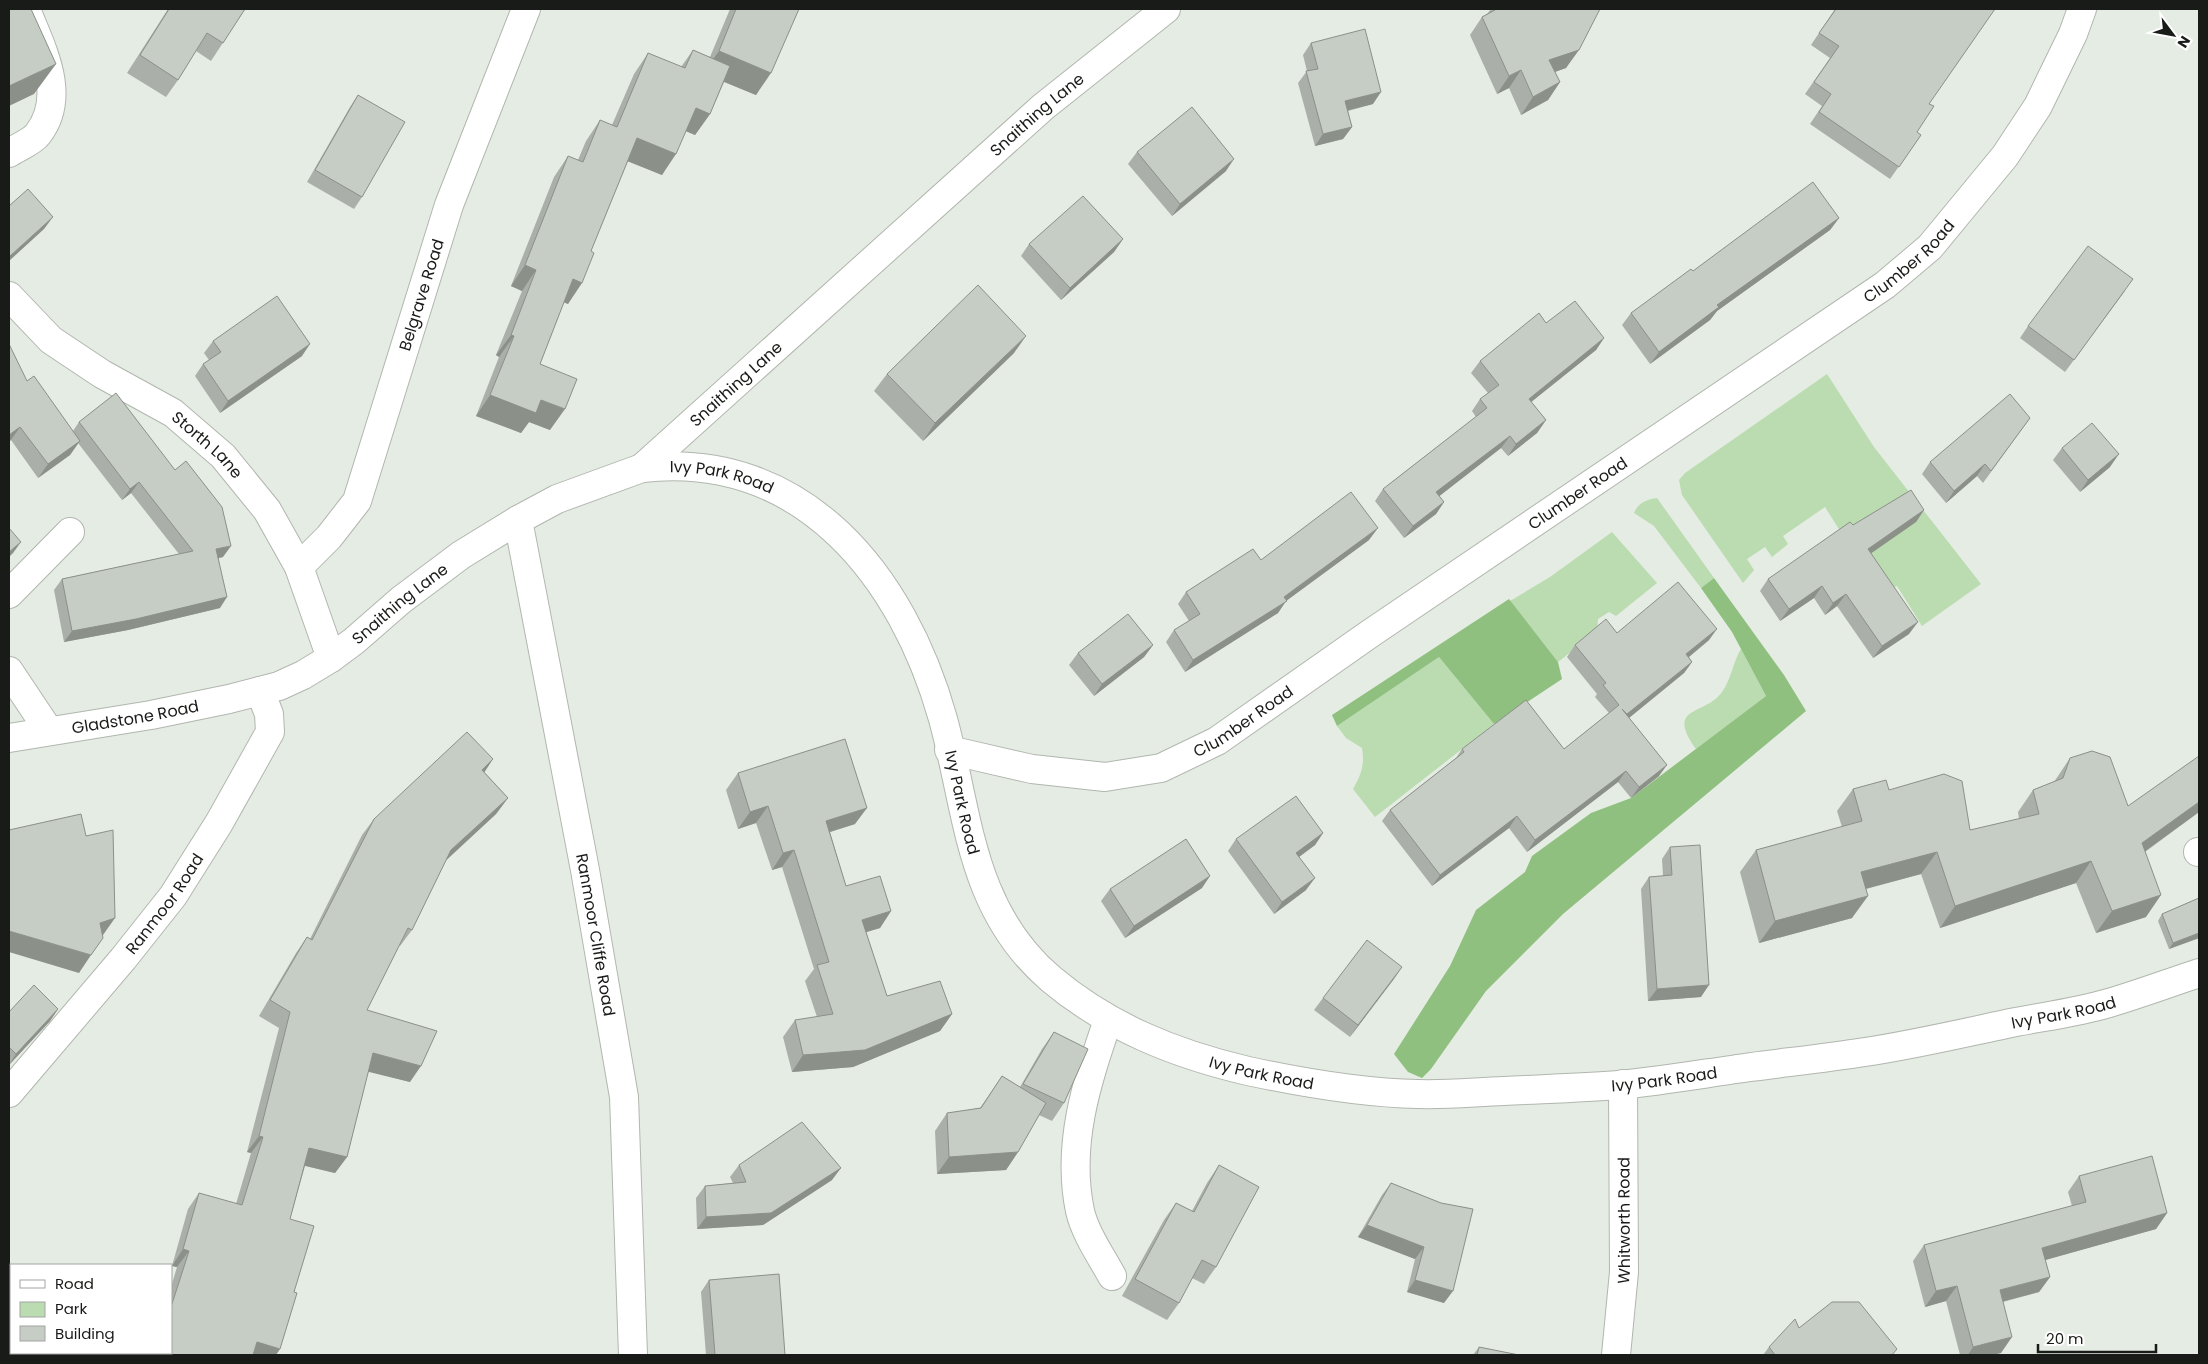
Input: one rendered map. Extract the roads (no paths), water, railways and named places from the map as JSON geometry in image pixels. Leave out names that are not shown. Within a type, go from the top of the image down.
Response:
[{"type":"street","points":[[9,153],[37,136],[50,114],[52,81],[26,9]]},
{"type":"street","name":"Belgrave Road","points":[[299,567],[329,537],[358,501],[449,205],[526,9]]},
{"type":"street","name":"Snaithing Lane","points":[[260,691],[303,675],[331,658],[354,641],[401,600],[446,566],[518,520],[557,499],[642,468],[1042,107],[1166,9]]},
{"type":"street","name":"Clumber Road","points":[[949,750],[1032,769],[1105,777],[1160,768],[1217,741],[1371,633],[1885,285],[1930,247],[2005,156],[2038,106],[2073,34],[2082,9]]},
{"type":"street","name":"Storth Lane","points":[[9,296],[51,340],[102,374],[173,413],[224,456],[267,510],[299,567],[331,658]]},
{"type":"street","name":"Ivy Park Road","points":[[642,468],[668,465],[697,467],[727,472],[758,481],[812,509],[829,524],[870,569],[906,626],[922,658],[949,750],[974,854],[984,883],[1007,928],[1026,954],[1048,976],[1108,1020],[1158,1044],[1203,1060],[1336,1087],[1423,1094],[1623,1084],[1866,1052],[2104,1004],[2199,973]]},
{"type":"street","name":"Ranmoor Cliffe Road","points":[[518,520],[585,870],[624,1097],[633,1355]]},
{"type":"street","points":[[9,594],[70,532]]},
{"type":"street","points":[[9,671],[49,731]]},
{"type":"street","name":"Gladstone Road","points":[[9,738],[151,715],[260,691]]},
{"type":"street","name":"Ranmoor Road","points":[[9,1092],[173,896],[219,823],[270,732],[269,714],[260,691]]},
{"type":"street","points":[[1108,1020],[1083,1095],[1076,1151],[1076,1182],[1080,1212],[1096,1248],[1112,1276]]},
{"type":"street","name":"Whitworth Road","points":[[1616,1355],[1624,1272],[1623,1084]]}]
